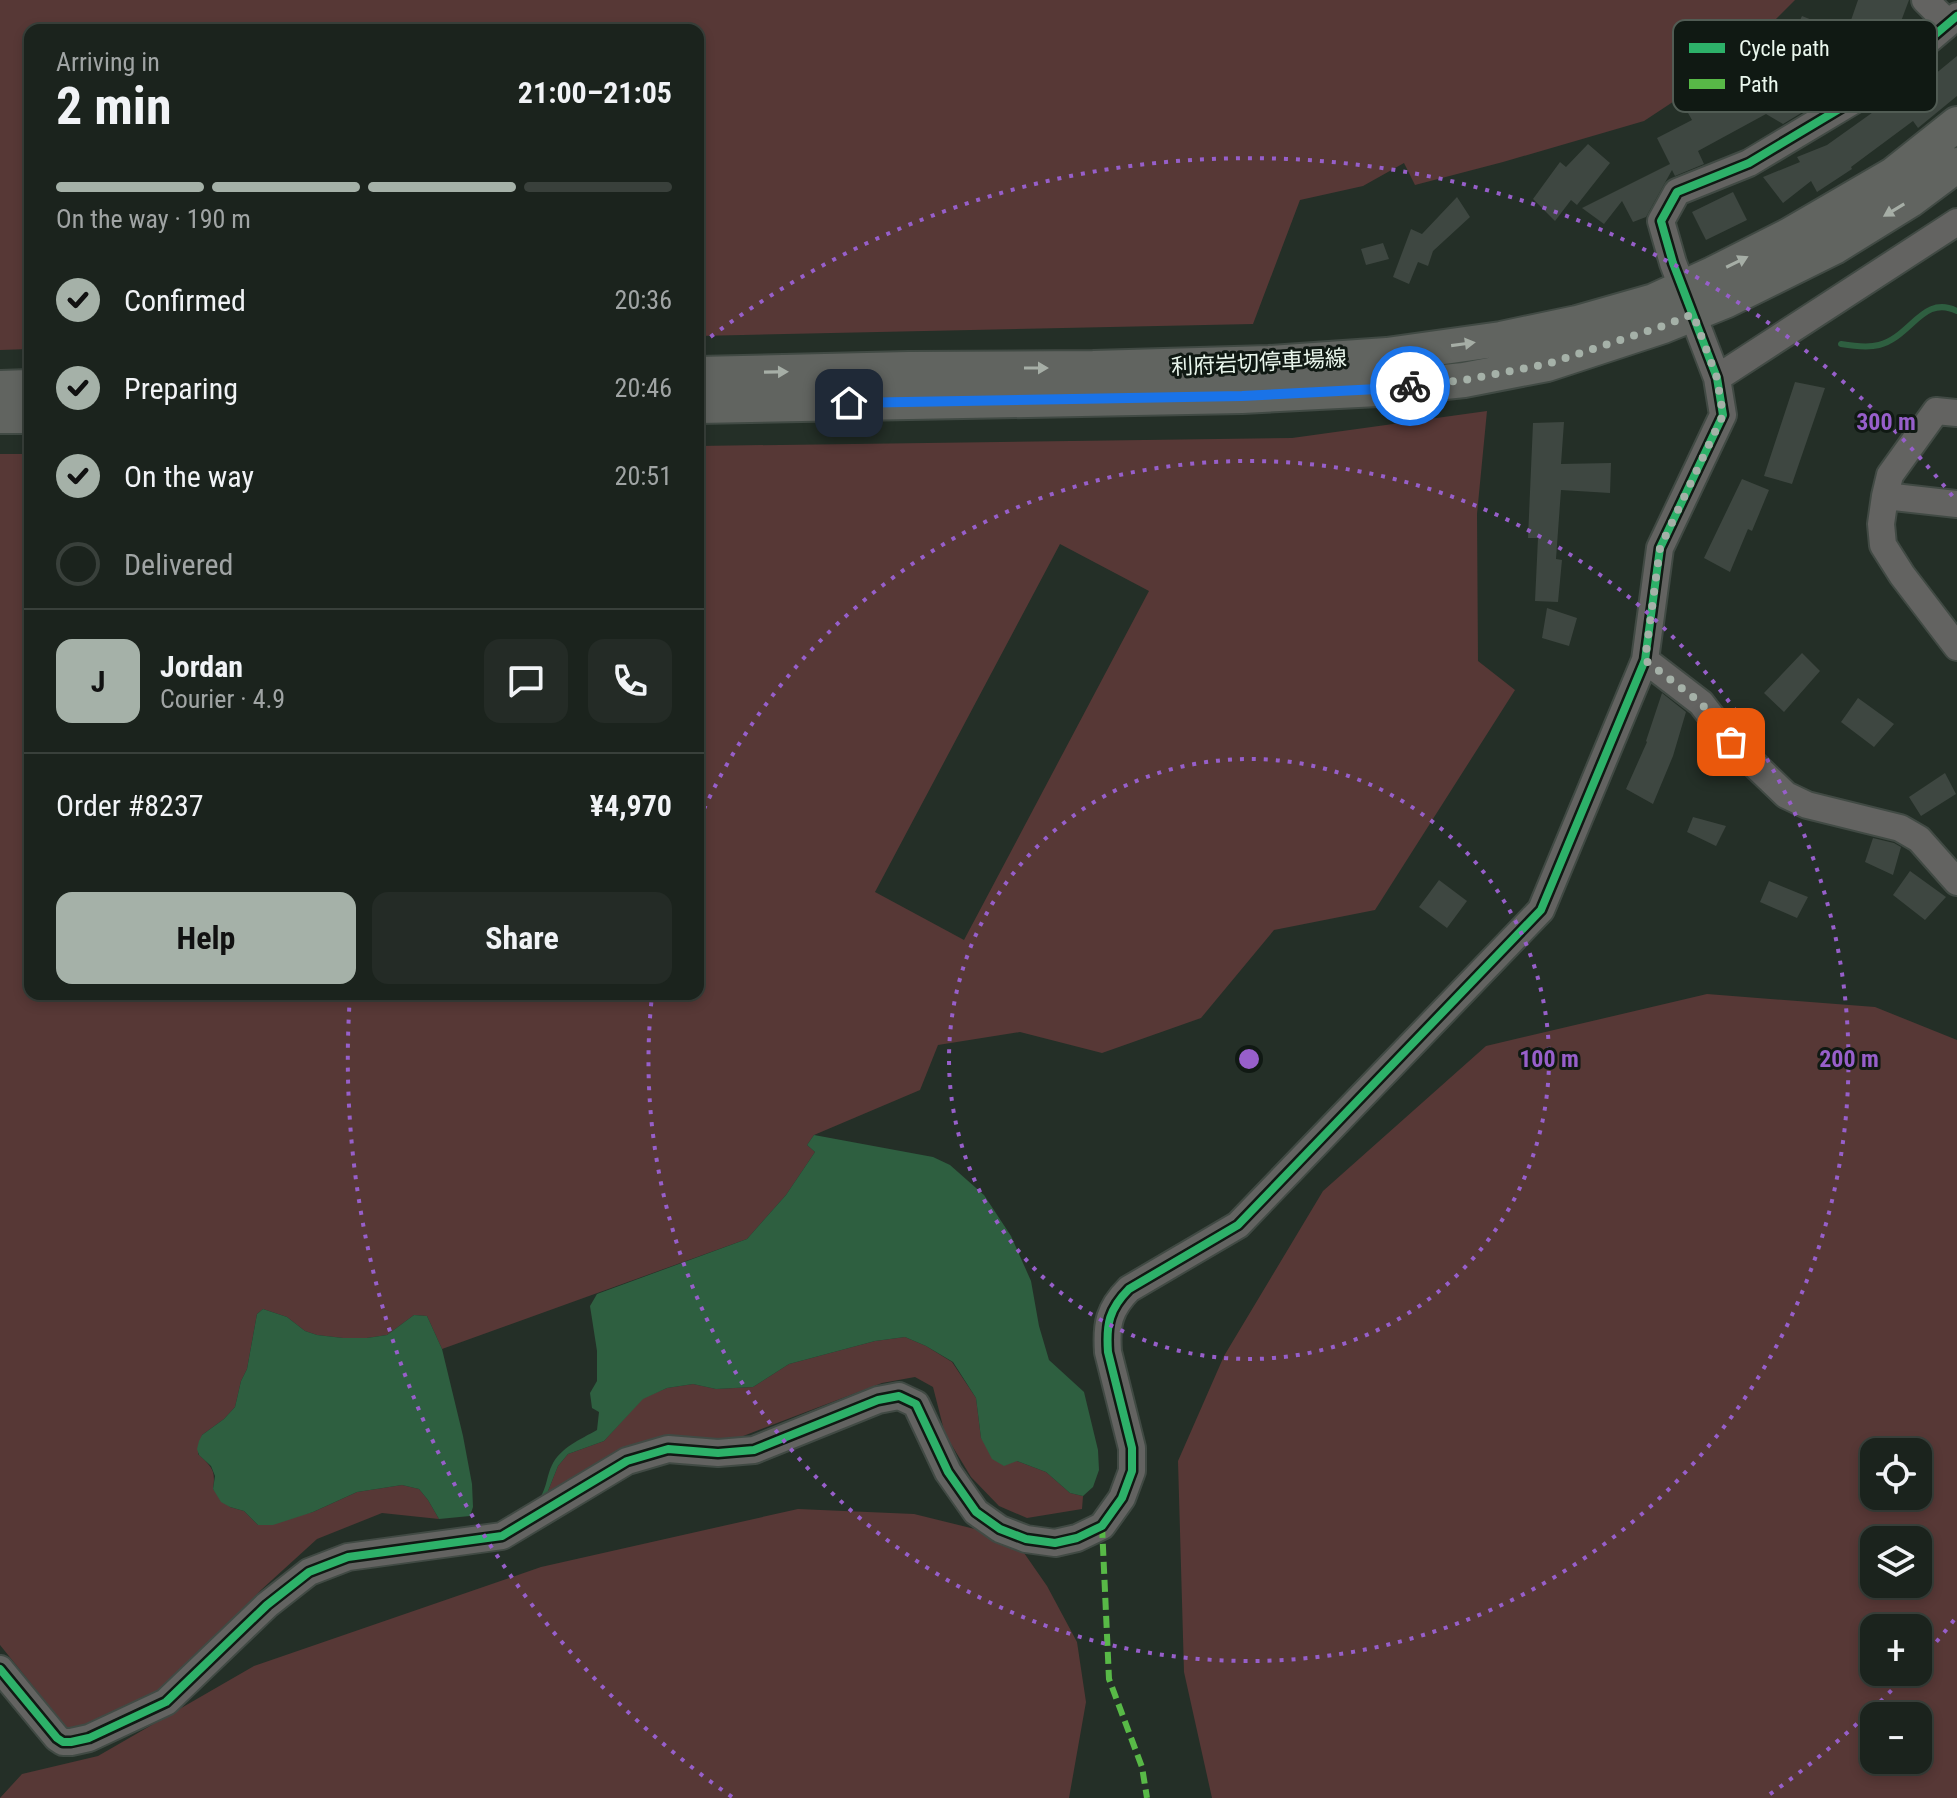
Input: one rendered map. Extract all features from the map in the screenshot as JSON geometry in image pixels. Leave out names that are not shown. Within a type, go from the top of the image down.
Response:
[{"type":"main road","name":"利府岩切停車場線","points":[[704,406],[1242,396],[1378,389],[1464,380],[1547,364],[1663,326],[1688,301],[1790,235],[1893,175],[1957,124]]},
{"type":"main road","name":"利府岩切停車場線","points":[[704,374],[1269,363],[1387,355],[1501,339],[1577,323],[1654,301],[1725,301],[1834,247],[1910,200],[1957,165]]},
{"type":"main road","points":[[0,388],[24,387]]},
{"type":"main road","points":[[0,416],[24,416]]},
{"type":"street","points":[[1925,0],[1953,19],[1937,33]]},
{"type":"street","points":[[0,1669],[57,1738],[71,1742],[89,1738],[166,1702],[267,1605],[309,1572],[348,1557],[502,1536],[627,1461],[668,1449],[718,1453],[754,1450],[878,1400],[899,1396],[916,1404],[948,1472],[976,1512],[1000,1529],[1026,1539],[1055,1543],[1077,1538],[1102,1526],[1122,1498],[1132,1471],[1132,1448],[1108,1352],[1107,1336],[1115,1302],[1129,1289],[1238,1225],[1541,910],[1645,660],[1660,548],[1723,415],[1717,378],[1673,263],[1661,221],[1677,192],[1749,163],[1834,112]]},
{"type":"street","points":[[1717,378],[1957,222]]},
{"type":"street","points":[[1957,413],[1936,411],[1890,475],[1881,524],[1883,545],[1957,647]]},
{"type":"street","points":[[1885,496],[1957,504]]},
{"type":"street","points":[[1645,660],[1701,703],[1731,742],[1786,795],[1807,805],[1900,828],[1919,839],[1957,882]]},
{"type":"shaded area","points":[[0,0],[1795,0],[1775,20],[1673,20],[1673,102],[1644,121],[1415,185],[1404,163],[1363,186],[1300,200],[1253,324],[704,336],[704,24],[24,24],[24,349],[0,350]]},
{"type":"shaded area","points":[[1487,411],[1477,514],[1478,661],[1515,690],[1375,910],[1274,930],[1201,1018],[1102,1053],[1020,1032],[938,1045],[920,1090],[814,1135],[807,1145],[815,1152],[786,1195],[747,1239],[442,1349],[427,1316],[414,1315],[387,1335],[343,1338],[305,1331],[287,1317],[263,1309],[257,1314],[247,1369],[235,1407],[202,1435],[198,1454],[212,1469],[213,1489],[230,1507],[244,1511],[258,1525],[313,1512],[357,1492],[402,1485],[419,1489],[439,1519],[382,1513],[317,1539],[261,1590],[168,1690],[78,1731],[66,1727],[0,1645],[0,454],[24,454],[24,1000],[704,1000],[704,446],[1292,438]],"holes":[[[1060,544],[1149,591],[964,940],[875,892]]]},
{"type":"shaded area","points":[[1707,994],[1875,1007],[1957,1040],[1957,1798],[1212,1798],[1184,1672],[1178,1461],[1224,1356],[1323,1191],[1486,1046]]},
{"type":"shaded area","points":[[814,1135],[933,1157],[950,1165],[984,1195],[1011,1236],[1031,1281],[1049,1360],[1084,1392],[1098,1450],[1099,1470],[1093,1487],[1083,1496],[1070,1493],[1046,1472],[1017,1461],[1004,1466],[992,1459],[981,1438],[976,1398],[953,1362],[905,1337],[875,1341],[789,1364],[753,1387],[716,1389],[693,1384],[667,1388],[643,1399],[604,1441],[568,1454],[558,1466],[546,1496],[541,1496],[550,1469],[560,1454],[597,1430],[599,1412],[592,1408],[590,1393],[597,1381],[597,1351],[590,1306],[597,1294],[747,1239],[786,1195],[815,1152],[807,1145]]},
{"type":"shaded area","points":[[263,1309],[287,1317],[305,1331],[343,1338],[387,1335],[414,1315],[427,1316],[442,1349],[463,1436],[472,1484],[473,1507],[470,1516],[439,1519],[419,1489],[402,1485],[357,1492],[313,1512],[273,1525],[258,1525],[244,1511],[221,1502],[213,1489],[215,1476],[211,1466],[197,1449],[202,1435],[235,1407],[247,1369],[257,1314]]},
{"type":"shaded area","points":[[905,1337],[952,1362],[976,1398],[981,1438],[1017,1461],[1046,1472],[1070,1493],[1083,1496],[1082,1509],[1027,1518],[999,1506],[971,1477],[945,1434],[933,1387],[915,1377],[882,1383],[738,1438],[665,1438],[613,1454],[546,1496],[558,1466],[568,1454],[604,1441],[643,1398],[667,1388],[693,1384],[716,1389],[753,1387],[789,1364],[875,1341]]},
{"type":"shaded area","points":[[798,1509],[914,1514],[987,1532],[1022,1550],[1047,1586],[1077,1642],[1086,1702],[1069,1798],[0,1798],[22,1774],[98,1756],[254,1666],[541,1567]]},
{"type":"building","points":[[1858,0],[1909,0],[1902,20],[1851,20]]},
{"type":"building","points":[[1957,56],[1957,96],[1918,128],[1913,121],[1817,192],[1811,181],[1783,203],[1763,177],[1800,162],[1797,157],[1827,145],[1873,112],[1937,112],[1937,72]]},
{"type":"building","points":[[1803,112],[1783,124],[1766,114],[1698,151],[1704,164],[1675,176],[1672,170],[1646,217],[1633,222],[1622,201],[1604,224],[1582,208],[1670,164],[1657,138],[1692,120],[1688,113]]},
{"type":"building","points":[[1588,144],[1610,163],[1577,205],[1571,200],[1555,221],[1533,199],[1560,162],[1566,167]]},
{"type":"building","points":[[1733,192],[1747,220],[1706,240],[1692,212]]},
{"type":"building","points":[[1457,197],[1470,217],[1433,251],[1428,266],[1418,262],[1409,284],[1393,277],[1411,229],[1422,234]]},
{"type":"building","points":[[1383,243],[1389,259],[1366,265],[1361,249]]},
{"type":"building","points":[[1795,382],[1825,388],[1792,484],[1764,476]]},
{"type":"building","points":[[1564,422],[1561,464],[1611,463],[1610,493],[1561,490],[1556,559],[1562,560],[1558,602],[1535,601],[1538,538],[1528,538],[1533,423]]},
{"type":"building","points":[[1742,479],[1769,490],[1730,572],[1704,558]]},
{"type":"building","points":[[1547,608],[1577,618],[1569,646],[1542,638]]},
{"type":"building","points":[[1802,653],[1820,671],[1784,712],[1764,693]]},
{"type":"building","points":[[1662,693],[1686,712],[1673,756],[1653,804],[1626,789],[1647,742]]},
{"type":"building","points":[[1858,698],[1894,724],[1874,747],[1841,722]]},
{"type":"building","points":[[1945,773],[1956,794],[1921,816],[1909,797]]},
{"type":"building","points":[[1693,817],[1726,826],[1716,846],[1687,832]]},
{"type":"building","points":[[1873,838],[1901,847],[1893,875],[1865,862]]},
{"type":"building","points":[[1910,871],[1946,897],[1925,920],[1893,895]]},
{"type":"building","points":[[1439,880],[1467,901],[1447,928],[1419,907]]},
{"type":"building","points":[[1769,881],[1808,897],[1797,918],[1760,902]]},
{"type":"waterway","points":[[1841,344],[1879,345],[1890,341],[1935,308],[1957,311]]},
{"type":"marked path","points":[[1102,1526],[1109,1679],[1142,1767],[1147,1798]]},
{"type":"cycle path","points":[[1937,33],[1957,16]]},
{"type":"cycle path","points":[[0,1669],[57,1738],[63,1742],[89,1738],[166,1702],[267,1605],[309,1572],[348,1557],[502,1536],[627,1461],[668,1449],[718,1453],[754,1450],[878,1400],[899,1396],[916,1404],[948,1472],[976,1512],[1000,1529],[1026,1539],[1055,1543],[1077,1538],[1102,1526],[1122,1498],[1132,1471],[1132,1448],[1108,1352],[1108,1325],[1117,1303],[1129,1289],[1238,1225],[1541,910],[1645,660],[1660,548],[1723,415],[1717,378],[1673,263],[1661,221],[1677,192],[1749,163],[1834,112]]},
{"type":"way so far","points":[[1410,386],[1464,380],[1547,364],[1693,314],[1717,378],[1723,415],[1660,548],[1645,660],[1701,703],[1731,742]]},
{"type":"route","points":[[849,403],[1242,396],[1410,386]]}]
